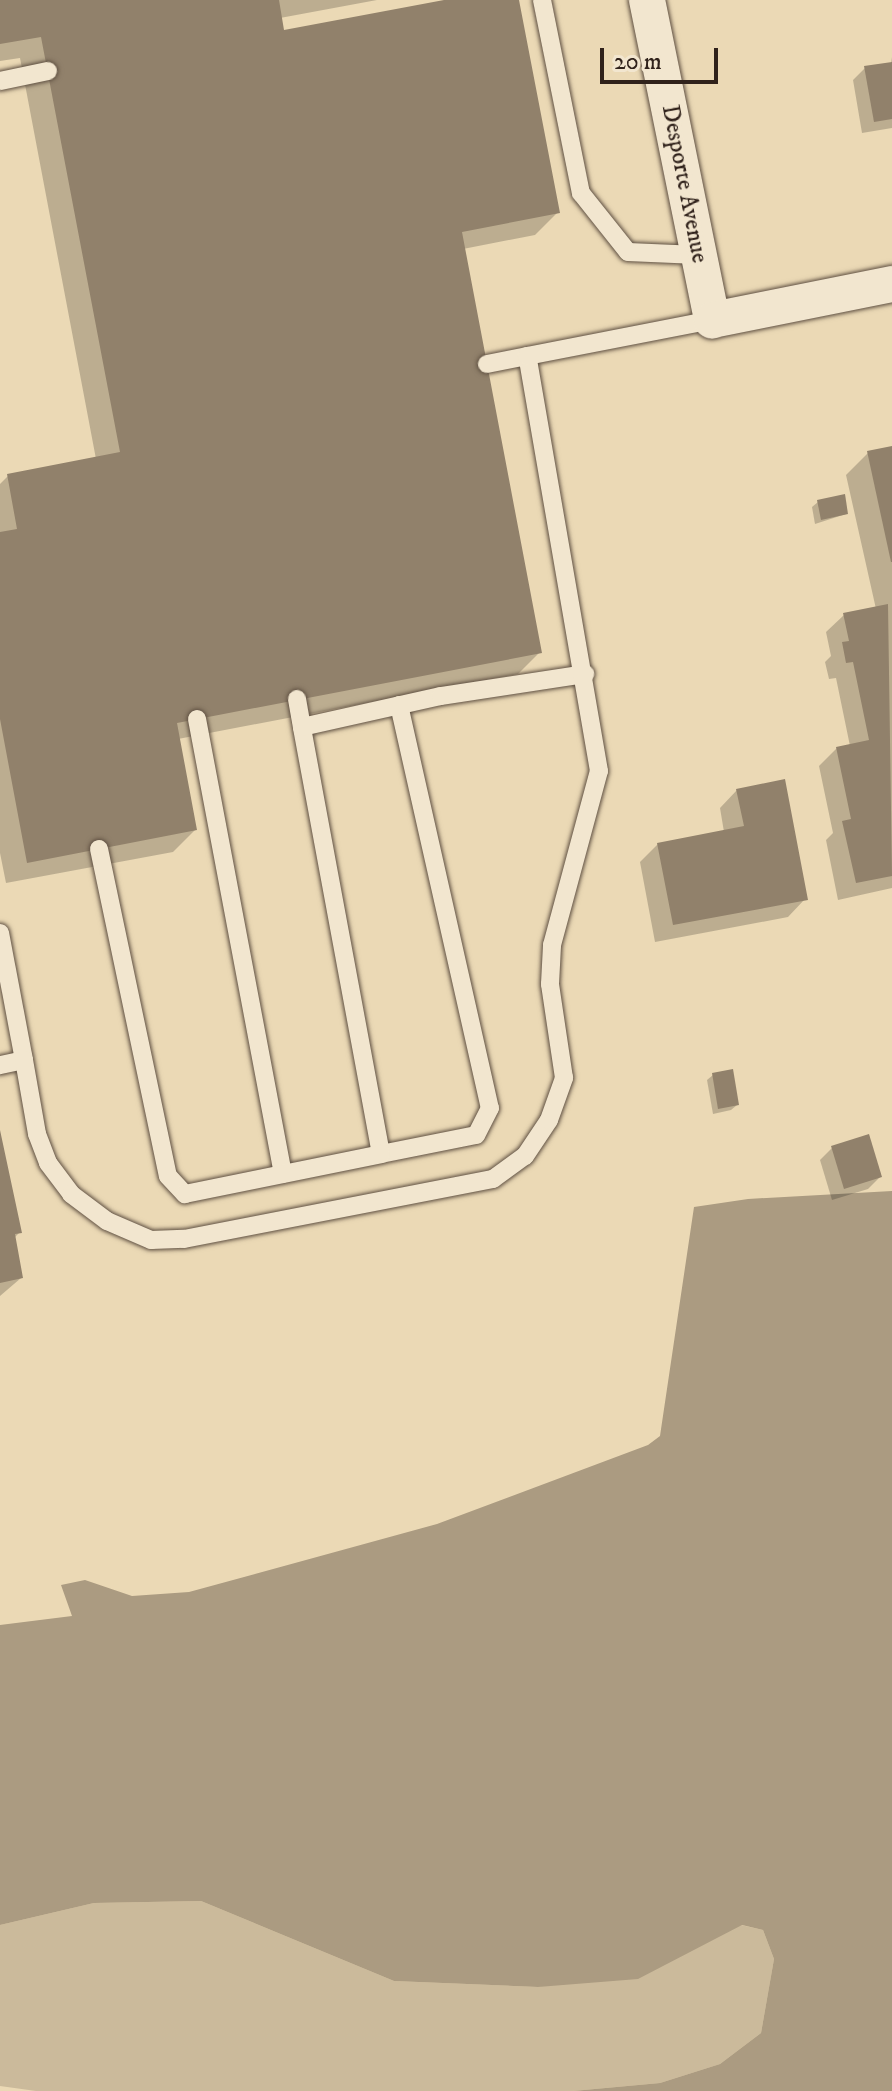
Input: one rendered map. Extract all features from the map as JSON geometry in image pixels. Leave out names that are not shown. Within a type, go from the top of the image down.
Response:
[{"type":"street","name":"Desporte Avenue","points":[[647,0],[712,320]]},
{"type":"street","points":[[712,320],[892,284]]},
{"type":"lane","points":[[542,0],[581,193],[628,252],[698,255]]},
{"type":"lane","points":[[0,81],[48,71]]},
{"type":"lane","points":[[487,364],[712,320]]},
{"type":"lane","points":[[0,933],[37,1134],[48,1163],[71,1194],[107,1221],[151,1240],[184,1239],[493,1179],[525,1156],[549,1120],[564,1078],[550,984],[552,945],[599,771],[585,674],[527,356]]},
{"type":"lane","points":[[302,727],[399,705],[585,674]]},
{"type":"lane","points":[[297,699],[381,1154]]},
{"type":"lane","points":[[99,849],[168,1176],[185,1194],[476,1135],[490,1108],[399,705]]},
{"type":"lane","points":[[197,719],[283,1174]]},
{"type":"lane","points":[[0,1065],[24,1060]]},
{"type":"shaded area","points":[[892,1191],[892,2091],[573,2091],[660,2083],[720,2064],[761,2033],[774,1959],[763,1930],[742,1925],[638,1979],[538,1987],[394,1981],[201,1901],[94,1903],[0,1925],[0,1625],[72,1616],[61,1585],[85,1580],[132,1596],[189,1592],[437,1524],[648,1445],[660,1436],[694,1207],[748,1199]]},
{"type":"shaded area","points":[[201,1901],[394,1981],[538,1987],[741,1925],[763,1930],[774,1959],[761,2033],[720,2064],[660,2083],[573,2091],[36,2091],[0,2086],[0,1925],[94,1903]]},
{"type":"building","points":[[0,0],[279,0],[284,30],[444,0],[519,0],[560,213],[462,232],[542,653],[177,723],[197,830],[27,863],[0,719],[0,532],[17,529],[7,474],[120,452],[41,37],[0,44]]},
{"type":"building","points":[[892,62],[892,119],[874,122],[864,66]]},
{"type":"building","points":[[892,446],[892,562],[891,562],[867,451]]},
{"type":"building","points":[[845,494],[848,514],[821,520],[817,500]]},
{"type":"building","points":[[888,604],[892,876],[856,883],[842,821],[851,819],[836,747],[869,740],[853,662],[846,663],[842,642],[849,641],[843,613]]},
{"type":"building","points":[[785,779],[808,900],[673,925],[657,843],[744,826],[736,789]]},
{"type":"building","points":[[733,1069],[739,1105],[718,1109],[712,1073]]},
{"type":"building","points":[[0,1130],[22,1233],[15,1234],[23,1278],[0,1283]]},
{"type":"building","points":[[869,1134],[882,1177],[844,1189],[831,1146]]}]
